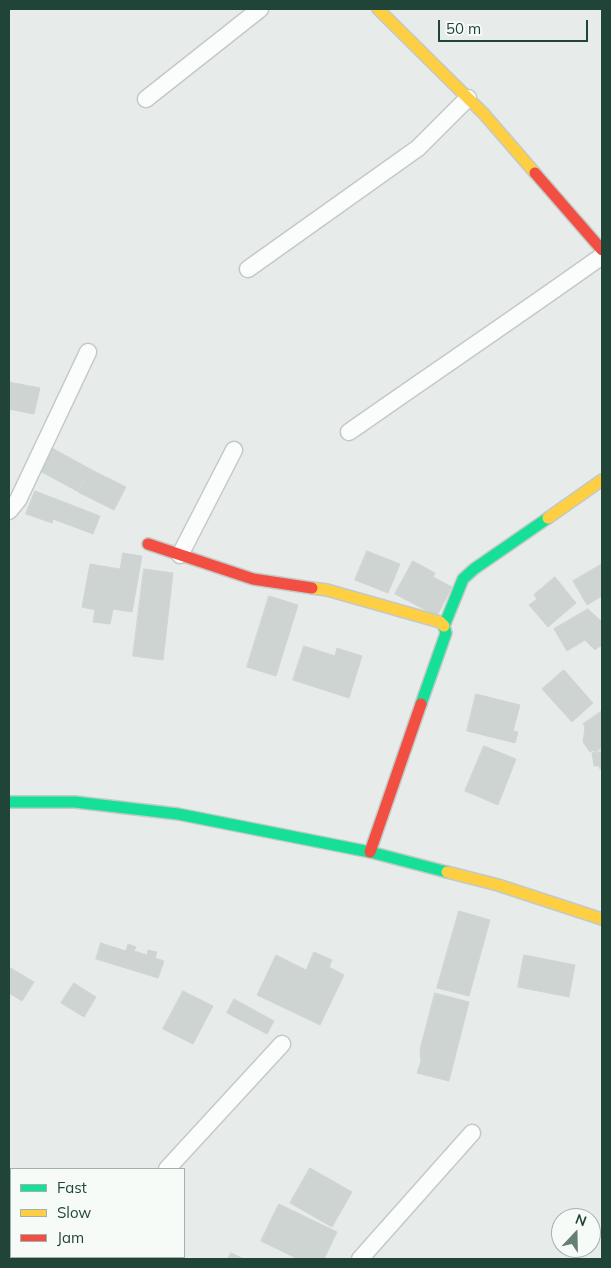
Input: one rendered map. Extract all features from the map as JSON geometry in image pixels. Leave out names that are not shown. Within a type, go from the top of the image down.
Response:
[{"type":"street","points":[[146,99],[260,9]]},
{"type":"street","points":[[378,9],[484,114],[602,250]]},
{"type":"street","points":[[248,269],[418,148],[468,98]]},
{"type":"street","points":[[349,432],[602,256]]},
{"type":"street","points":[[9,511],[18,500],[88,352]]},
{"type":"street","points":[[180,555],[234,450]]},
{"type":"street","points":[[444,626],[463,580],[474,569],[602,480]]},
{"type":"street","points":[[148,544],[253,579],[327,590],[440,622],[444,626],[446,633],[370,852]]},
{"type":"street","points":[[9,802],[75,802],[178,814],[370,852],[498,885],[602,919]]},
{"type":"street","points":[[168,1168],[282,1044]]},
{"type":"street","points":[[360,1259],[472,1133]]},
{"type":"building","points":[[9,382],[40,388],[34,414],[9,409]]},
{"type":"building","points":[[52,448],[90,469],[77,491],[40,471]]},
{"type":"building","points":[[90,469],[126,487],[114,510],[78,492]]},
{"type":"building","points":[[35,491],[100,516],[93,534],[53,519],[52,523],[26,514]]},
{"type":"building","points":[[367,551],[400,564],[388,593],[355,580]]},
{"type":"building","points":[[123,553],[142,556],[132,612],[113,609],[110,624],[93,622],[95,610],[82,607],[90,564],[120,569]]},
{"type":"building","points":[[413,561],[435,573],[433,577],[452,587],[437,616],[395,594]]},
{"type":"building","points":[[602,564],[602,596],[587,605],[573,581]]},
{"type":"building","points":[[144,569],[173,573],[163,660],[133,656]]},
{"type":"building","points":[[555,577],[576,603],[548,627],[529,605],[537,599],[534,595]]},
{"type":"building","points":[[269,596],[298,605],[276,676],[247,667]]},
{"type":"building","points":[[588,609],[602,622],[602,648],[600,646],[595,650],[585,640],[567,651],[554,629]]},
{"type":"building","points":[[304,646],[335,656],[337,648],[362,656],[349,698],[293,680]]},
{"type":"building","points":[[564,670],[593,703],[572,722],[542,689]]},
{"type":"building","points":[[476,694],[520,705],[513,731],[518,732],[515,743],[467,731]]},
{"type":"building","points":[[602,711],[602,748],[595,752],[593,750],[590,752],[583,742],[585,727],[583,724]]},
{"type":"building","points":[[484,746],[516,759],[498,805],[465,791]]},
{"type":"building","points":[[602,752],[602,768],[600,769],[599,766],[594,766],[592,753]]},
{"type":"building","points":[[459,911],[490,920],[469,996],[437,988]]},
{"type":"building","points":[[101,943],[126,951],[128,944],[136,947],[134,951],[147,955],[148,950],[157,952],[155,958],[164,961],[158,978],[96,959]]},
{"type":"building","points":[[314,952],[332,960],[329,967],[344,975],[320,1025],[257,995],[276,955],[306,970]]},
{"type":"building","points":[[524,955],[575,965],[569,997],[518,987]]},
{"type":"building","points":[[9,967],[34,982],[22,1001],[9,993]]},
{"type":"building","points":[[74,983],[96,997],[84,1017],[61,1003]]},
{"type":"building","points":[[183,991],[213,1006],[193,1044],[163,1029]]},
{"type":"building","points":[[435,993],[469,1002],[449,1081],[417,1073],[421,1061],[420,1050]]},
{"type":"building","points":[[234,999],[274,1021],[267,1034],[227,1013]]},
{"type":"building","points":[[310,1168],[352,1192],[332,1227],[290,1203]]},
{"type":"building","points":[[279,1204],[337,1232],[324,1259],[298,1259],[261,1241]]},
{"type":"building","points":[[231,1253],[244,1259],[228,1259]]},
{"type":"traffic: fast","points":[[421,704],[446,633],[444,626],[463,579],[474,569],[548,518]]},
{"type":"traffic: fast","points":[[9,802],[75,802],[178,814],[370,852],[447,872]]},
{"type":"traffic: slow","points":[[378,9],[484,114],[535,173]]},
{"type":"traffic: slow","points":[[548,518],[602,480]]},
{"type":"traffic: slow","points":[[312,588],[327,590],[440,622],[444,626]]},
{"type":"traffic: slow","points":[[447,872],[498,885],[602,919]]},
{"type":"traffic: jam","points":[[535,173],[602,250]]},
{"type":"traffic: jam","points":[[148,544],[253,579],[312,588]]},
{"type":"traffic: jam","points":[[370,852],[421,704]]}]
